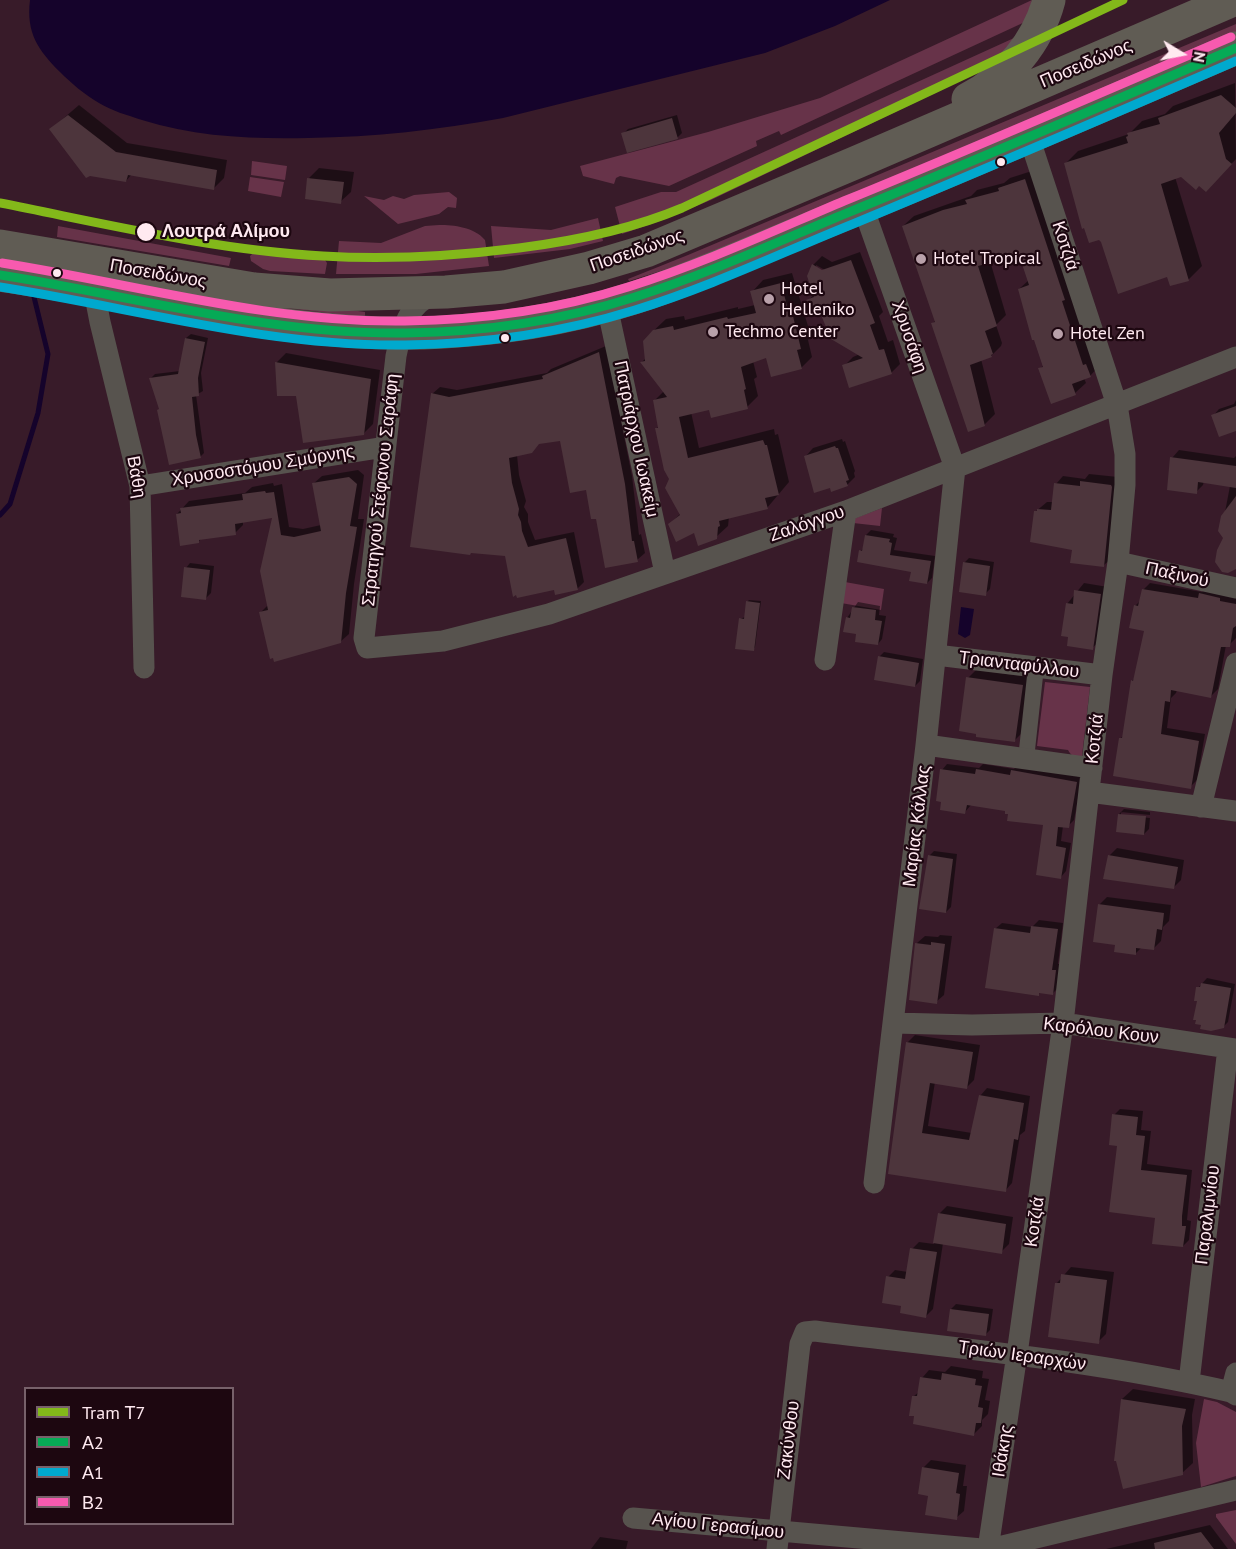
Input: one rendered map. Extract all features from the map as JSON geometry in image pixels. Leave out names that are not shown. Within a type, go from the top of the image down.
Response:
[{"type":"highway","points":[[857,162],[975,96],[1007,72],[1028,45],[1047,9],[1049,0]]},
{"type":"highway","name":"Ποσειδώνος","points":[[0,246],[254,290],[330,295],[446,292],[504,287],[589,268],[637,254],[1233,0]]},
{"type":"highway","name":"Ποσειδώνος","points":[[0,275],[318,330],[401,333],[469,331],[543,319],[607,306],[659,289],[863,207],[1236,48]]},
{"type":"highway","points":[[1149,85],[1219,71],[1236,71]]},
{"type":"street","name":"Κοτζιά","points":[[1017,1354],[1063,1023],[1102,675],[1118,562],[1125,485],[1125,454],[1117,405],[1029,137]]},
{"type":"street","name":"Χρυσάφη","points":[[863,207],[955,468]]},
{"type":"street","name":"Βάθη","points":[[94,291],[140,486],[144,668]]},
{"type":"street","points":[[401,333],[414,309],[432,296],[446,292]]},
{"type":"street","name":"Πατριάρχου Ιωακείμ","points":[[607,306],[665,573]]},
{"type":"street","name":"Στρατηγού Στέφανου Σαράφη","points":[[367,648],[364,638],[401,333]]},
{"type":"street","name":"Ζαλόγγου","points":[[367,648],[443,640],[549,614],[846,511],[1236,357]]},
{"type":"street","name":"Χρυσοστόμου Σμύρνης","points":[[140,486],[386,447]]},
{"type":"street","name":"Μαρίας Κάλλας","points":[[874,1183],[926,745],[955,468]]},
{"type":"street","points":[[825,660],[846,511]]},
{"type":"street","name":"Παξινού","points":[[1118,562],[1236,588]]},
{"type":"street","name":"Τριανταφύλλου","points":[[936,655],[1102,675]]},
{"type":"street","points":[[1201,807],[1236,663]]},
{"type":"street","points":[[1026,759],[1036,667]]},
{"type":"street","points":[[926,745],[1092,768]]},
{"type":"street","points":[[1089,792],[1236,811]]},
{"type":"street","name":"Καρόλου Κουν","points":[[894,1023],[972,1025],[1063,1023],[1232,1049]]},
{"type":"street","name":"Παραλιμνίου","points":[[1189,1382],[1232,1049]]},
{"type":"street","name":"Τριών Ιεραρχών","points":[[805,1332],[815,1331],[1017,1354],[1189,1382],[1234,1387]]},
{"type":"street","name":"Ζακύνθου","points":[[778,1540],[800,1344],[805,1332]]},
{"type":"street","name":"Ιθάκης","points":[[989,1549],[1017,1354]]},
{"type":"street","points":[[989,1549],[1236,1490]]},
{"type":"street","name":"Αγίου Γερασίμου","points":[[633,1518],[778,1540],[982,1549]]},
{"type":"shaded area","points":[[30,0],[890,0],[835,26],[765,53],[503,118],[406,132],[287,138],[224,136],[183,130],[142,120],[104,106],[69,80],[52,64],[40,48],[30,22]]},
{"type":"shaded area","points":[[1032,0],[1027,21],[781,135],[779,131],[756,141],[757,146],[669,186],[620,176],[616,178],[614,184],[583,176],[580,166],[708,132],[820,98]]},
{"type":"shaded area","points":[[1236,24],[1236,32],[693,261],[629,281],[628,279],[688,255]]},
{"type":"shaded area","points":[[1014,38],[1002,61],[711,200],[622,234],[615,207],[661,192],[676,192]]},
{"type":"shaded area","points":[[252,161],[287,166],[285,180],[251,175]]},
{"type":"shaded area","points":[[250,177],[284,182],[281,197],[248,191]]},
{"type":"shaded area","points":[[449,192],[457,198],[456,208],[448,207],[439,214],[398,224],[364,196],[384,200],[393,196],[404,199],[414,195]]},
{"type":"shaded area","points":[[598,218],[603,241],[570,249],[494,258],[491,226],[551,230]]},
{"type":"shaded area","points":[[58,226],[231,258],[229,266],[57,237]]},
{"type":"shaded area","points":[[425,226],[464,228],[475,232],[485,240],[489,266],[416,274],[336,274],[339,241],[381,243]]},
{"type":"shaded area","points":[[253,253],[325,260],[327,263],[325,274],[263,269],[251,261],[250,256]]},
{"type":"shaded area","points":[[287,308],[358,311],[365,312],[365,316],[359,317]]},
{"type":"shaded area","points":[[882,508],[880,526],[853,523],[853,519]]},
{"type":"shaded area","points":[[845,582],[884,589],[881,610],[841,603]]},
{"type":"shaded area","points":[[961,607],[974,609],[970,635],[965,638],[958,634]]},
{"type":"shaded area","points":[[1045,682],[1090,687],[1082,756],[1074,756],[1068,750],[1037,746]]},
{"type":"shaded area","points":[[1204,1399],[1217,1402],[1236,1412],[1236,1476],[1201,1487],[1196,1443]]},
{"type":"shaded area","points":[[1236,1510],[1236,1544],[1216,1514]]},
{"type":"building","points":[[1221,95],[1236,108],[1236,113],[1219,133],[1226,159],[1232,164],[1206,192],[1199,186],[1196,190],[1181,177],[1161,184],[1189,281],[1170,286],[1167,277],[1118,294],[1101,242],[1099,240],[1089,243],[1084,228],[1082,229],[1064,163],[1128,143],[1127,133],[1160,124],[1158,118]]},
{"type":"building","points":[[68,115],[116,152],[217,170],[214,190],[128,175],[126,182],[90,176],[86,178],[49,129]]},
{"type":"building","points":[[672,118],[678,139],[627,153],[621,133]]},
{"type":"building","points":[[307,178],[344,182],[341,204],[305,199]]},
{"type":"building","points":[[1025,179],[1065,300],[1062,301],[1083,365],[1086,364],[1091,377],[1072,384],[1076,395],[1051,404],[1038,368],[1043,367],[1034,340],[1032,340],[1018,289],[1029,285],[1019,255],[978,266],[997,326],[985,331],[992,357],[970,365],[985,426],[968,432],[931,323],[935,322],[902,226],[943,210],[967,204],[965,200],[999,191],[998,188]]},
{"type":"building","points":[[851,260],[875,323],[870,325],[879,350],[884,349],[892,374],[849,388],[842,365],[863,358],[831,339],[821,315],[806,300],[814,297],[807,276],[812,264],[822,270]]},
{"type":"building","points":[[781,283],[790,317],[792,312],[801,349],[797,350],[802,369],[771,377],[766,358],[741,367],[748,409],[711,418],[709,410],[679,417],[688,458],[763,440],[767,445],[779,495],[765,498],[768,509],[719,521],[717,539],[698,546],[694,533],[676,542],[668,524],[680,515],[665,488],[669,479],[664,470],[655,428],[658,428],[653,400],[667,397],[640,362],[645,361],[643,341],[653,330],[673,326],[674,330],[727,317],[728,319],[756,313],[750,291]]},
{"type":"building","points":[[185,338],[205,342],[198,378],[199,396],[192,397],[201,458],[169,465],[157,410],[159,409],[149,378],[178,374]]},
{"type":"building","points":[[599,352],[625,484],[632,541],[634,541],[638,562],[605,568],[596,519],[591,519],[586,490],[570,493],[560,441],[539,444],[532,453],[509,458],[512,483],[522,531],[528,547],[566,538],[578,590],[555,595],[554,590],[513,597],[505,556],[471,553],[470,555],[410,547],[431,393],[449,397],[543,379],[542,376]]},
{"type":"building","points":[[275,362],[371,379],[364,435],[303,443],[296,396],[277,396]]},
{"type":"building","points":[[1236,406],[1236,431],[1219,437],[1211,415]]},
{"type":"building","points":[[835,446],[838,448],[849,480],[846,481],[848,486],[831,492],[830,488],[814,493],[804,456]]},
{"type":"building","points":[[1170,457],[1236,466],[1236,488],[1198,482],[1197,494],[1167,490]]},
{"type":"building","points":[[349,477],[357,484],[350,526],[357,527],[346,593],[341,643],[274,662],[273,658],[270,659],[259,612],[268,610],[260,571],[272,518],[235,524],[236,535],[199,540],[199,543],[180,546],[176,514],[181,513],[180,508],[243,500],[242,494],[274,492],[281,535],[294,537],[321,531],[312,483]]},
{"type":"building","points":[[1080,481],[1112,487],[1104,567],[1070,563],[1072,550],[1030,542],[1034,511],[1037,509],[1051,510],[1054,483],[1080,486]]},
{"type":"building","points":[[1236,496],[1236,569],[1228,573],[1222,572],[1215,562],[1217,550],[1223,538],[1218,531],[1221,516]]},
{"type":"building","points":[[865,535],[890,539],[889,542],[892,543],[890,555],[931,561],[927,584],[909,581],[911,572],[857,562]]},
{"type":"building","points":[[963,562],[990,566],[986,596],[959,592]]},
{"type":"building","points":[[184,567],[210,570],[206,600],[181,597]]},
{"type":"building","points":[[1142,589],[1198,598],[1199,593],[1236,604],[1236,626],[1233,628],[1230,647],[1221,647],[1211,698],[1171,690],[1170,702],[1165,701],[1161,734],[1199,741],[1191,789],[1113,776],[1119,738],[1122,738],[1131,680],[1133,681],[1144,631],[1129,628],[1134,605],[1138,606]]},
{"type":"building","points":[[1074,590],[1101,594],[1093,650],[1067,646],[1068,637],[1061,636],[1066,603],[1073,604]]},
{"type":"building","points":[[746,601],[760,603],[754,651],[735,649],[739,618],[744,619]]},
{"type":"building","points":[[852,607],[876,610],[875,620],[882,621],[878,645],[855,642],[856,634],[843,632],[846,617],[850,618]]},
{"type":"building","points":[[878,656],[919,663],[915,687],[874,680]]},
{"type":"building","points":[[966,677],[1023,685],[1015,742],[976,737],[976,734],[959,731]]},
{"type":"building","points":[[940,769],[975,774],[976,769],[1010,775],[1011,770],[1077,782],[1069,828],[1058,827],[1056,846],[1066,848],[1061,879],[1036,875],[1043,825],[1007,821],[1008,814],[1005,814],[1005,811],[967,805],[965,814],[940,810],[941,802],[936,801]]},
{"type":"building","points":[[1118,814],[1146,816],[1144,835],[1116,832]]},
{"type":"building","points":[[928,855],[953,859],[946,913],[919,909]]},
{"type":"building","points":[[1108,855],[1178,867],[1174,889],[1103,879]]},
{"type":"building","points":[[1098,904],[1164,913],[1162,930],[1157,929],[1154,950],[1136,948],[1136,955],[1114,952],[1115,945],[1093,942]]},
{"type":"building","points":[[1031,926],[1058,929],[1052,970],[1056,970],[1053,995],[1039,993],[1039,996],[985,988],[994,928],[1030,933]]},
{"type":"building","points":[[931,942],[945,944],[937,1004],[909,1000],[915,943],[931,945]]},
{"type":"building","points":[[1201,983],[1231,988],[1224,1028],[1211,1031],[1200,1029],[1201,1025],[1195,1024],[1196,1020],[1193,1020],[1197,1001],[1194,1001],[1196,987],[1200,987]]},
{"type":"building","points":[[906,1042],[973,1052],[967,1089],[930,1083],[922,1133],[969,1140],[979,1095],[1024,1103],[1018,1140],[1014,1139],[1006,1192],[888,1174]]},
{"type":"building","points":[[1112,1114],[1138,1117],[1136,1135],[1145,1136],[1141,1170],[1187,1175],[1182,1216],[1182,1226],[1186,1226],[1183,1247],[1152,1244],[1155,1218],[1109,1212],[1117,1146],[1109,1145]]},
{"type":"building","points":[[938,1213],[1006,1224],[1002,1254],[933,1243]]},
{"type":"building","points":[[910,1248],[937,1252],[926,1318],[900,1313],[901,1306],[882,1303],[886,1276],[905,1279]]},
{"type":"building","points":[[1061,1274],[1107,1280],[1099,1344],[1048,1337],[1055,1283],[1060,1283]]},
{"type":"building","points":[[950,1309],[989,1314],[986,1336],[947,1331]]},
{"type":"building","points":[[942,1373],[976,1379],[975,1385],[982,1386],[978,1407],[983,1408],[981,1423],[976,1423],[974,1436],[913,1424],[914,1416],[909,1416],[912,1396],[917,1396],[920,1377],[941,1380]]},
{"type":"building","points":[[1121,1399],[1186,1409],[1182,1426],[1183,1475],[1123,1489],[1116,1461],[1114,1461]]},
{"type":"building","points":[[922,1467],[959,1473],[956,1493],[960,1494],[957,1520],[925,1515],[928,1496],[918,1494]]},
{"type":"building","points":[[1201,1532],[1214,1549],[1155,1549],[1154,1543]]},
{"type":"waterway","points":[[0,515],[10,504],[38,413],[48,354],[34,297]]},
{"type":"tram line","name":"Τ7","points":[[0,203],[201,242],[323,256],[372,258],[446,255],[560,242],[642,223],[682,208],[1123,0]]},
{"type":"transit line","name":"Β2","points":[[2,263],[202,301],[303,316],[405,321],[490,316],[546,308],[628,287],[710,258],[1231,37]]},
{"type":"transit line","name":"Α2","points":[[0,275],[202,313],[303,328],[354,332],[434,332],[522,324],[550,319],[635,297],[716,268],[1236,48]]},
{"type":"transit line","name":"Α1","points":[[0,287],[201,325],[303,340],[354,344],[434,344],[493,340],[550,331],[635,310],[718,280],[997,164],[1236,61]]},
{"type":"place","name":"Λουτρά Αλίμου","points":[[146,232]]},
{"type":"place","name":"Hotel Tropical","points":[[921,259]]},
{"type":"place","name":"Hotel Helleniko","points":[[769,299]]},
{"type":"place","name":"Techmo Center","points":[[713,332]]},
{"type":"place","name":"Hotel Zen","points":[[1058,334]]}]
